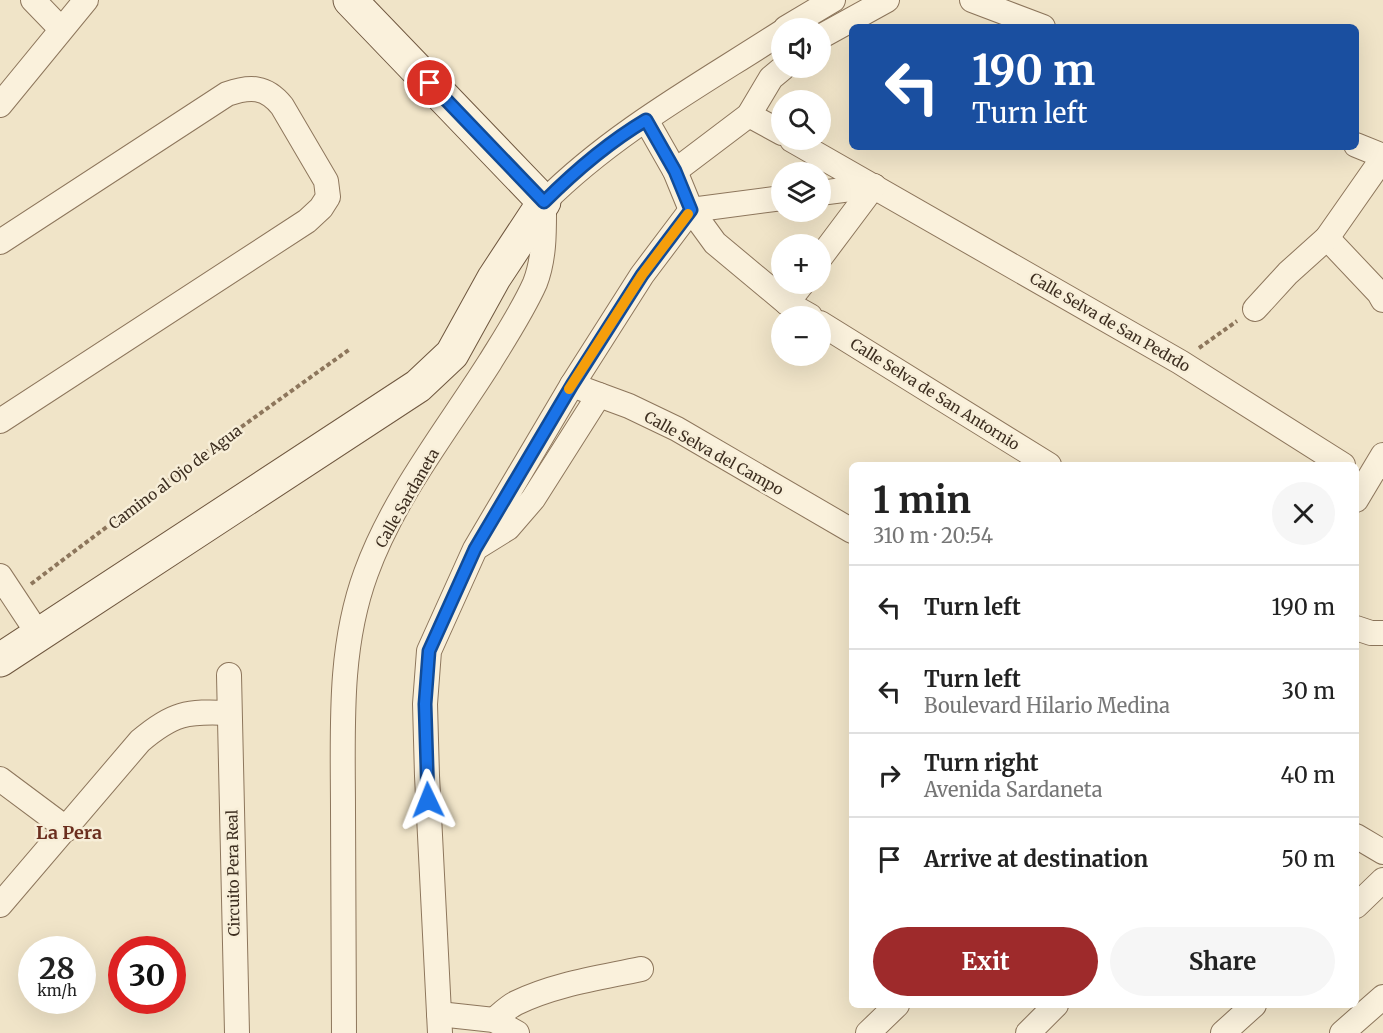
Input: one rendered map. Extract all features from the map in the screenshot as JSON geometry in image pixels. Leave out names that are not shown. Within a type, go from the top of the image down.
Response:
[{"type":"street","points":[[33,0],[61,29]]},
{"type":"street","points":[[0,105],[86,0]]},
{"type":"street","points":[[350,0],[544,202]]},
{"type":"street","points":[[803,18],[834,0]]},
{"type":"street","points":[[831,31],[887,0]]},
{"type":"street","points":[[972,0],[1036,24]]},
{"type":"street","points":[[3,651],[39,635],[418,386],[452,354],[494,278],[544,202],[568,178],[623,134],[771,39]]},
{"type":"street","points":[[675,171],[749,115],[771,78]]},
{"type":"street","points":[[0,242],[227,94],[243,88],[273,95],[282,106],[326,181],[328,196],[321,208],[307,220],[0,421]]},
{"type":"street","points":[[749,115],[771,128]]},
{"type":"street","points":[[646,120],[675,171],[691,210],[715,243],[771,278]]},
{"type":"street","points":[[1255,309],[1288,273],[1327,238],[1383,157],[1359,146]]},
{"type":"street","name":"Calle Selva de San Pedrdo","points":[[810,150],[1180,362],[1337,462]]},
{"type":"street","points":[[831,192],[874,186]]},
{"type":"street","points":[[831,243],[874,186]]},
{"type":"street","points":[[517,1033],[494,1020],[439,1023],[425,704],[429,651],[475,549],[572,385],[642,275],[691,210],[771,199]]},
{"type":"street","name":"Calle Sardaneta","points":[[344,1033],[344,670],[353,618],[367,572],[384,532],[413,482],[511,329],[535,282],[542,254],[544,202]]},
{"type":"street","points":[[1327,238],[1379,292],[1383,300]]},
{"type":"street","name":"Calle Selva de San Antornio","points":[[831,330],[1044,462]]},
{"type":"street","name":"Calle Selva del Campo","points":[[572,385],[629,406],[677,429],[849,529]]},
{"type":"street","points":[[475,549],[508,528],[533,499],[599,395]]},
{"type":"street","points":[[1360,485],[1383,455]]},
{"type":"street","points":[[0,576],[7,601],[39,635]]},
{"type":"street","points":[[1359,629],[1371,633],[1383,633]]},
{"type":"street","name":"Circuito Pera Real","points":[[229,675],[237,1033]]},
{"type":"street","points":[[0,905],[140,741],[159,724],[182,714],[229,713]]},
{"type":"street","points":[[0,779],[67,829]]},
{"type":"street","points":[[1359,838],[1383,852]]},
{"type":"street","points":[[1359,903],[1383,880]]},
{"type":"street","points":[[494,1020],[514,1004],[538,994],[641,969]]},
{"type":"street","points":[[1342,1033],[1383,997]]},
{"type":"street","points":[[868,1033],[894,1008]]},
{"type":"street","points":[[1028,1033],[1053,1008]]},
{"type":"street","points":[[1223,1033],[1251,1008]]},
{"type":"path","points":[[1180,362],[1255,309]]},
{"type":"path","name":"Camino al Ojo de Agua","points":[[7,601],[198,458],[351,349]]},
{"type":"slow traffic","points":[[569,389],[642,275],[688,214]]},
{"type":"district","name":"La Pera","points":[[69,832]]},
{"type":"route","points":[[428,800],[425,704],[429,651],[475,549],[572,385],[642,275],[691,210],[675,171],[646,120],[604,148],[544,202],[430,83]]}]
